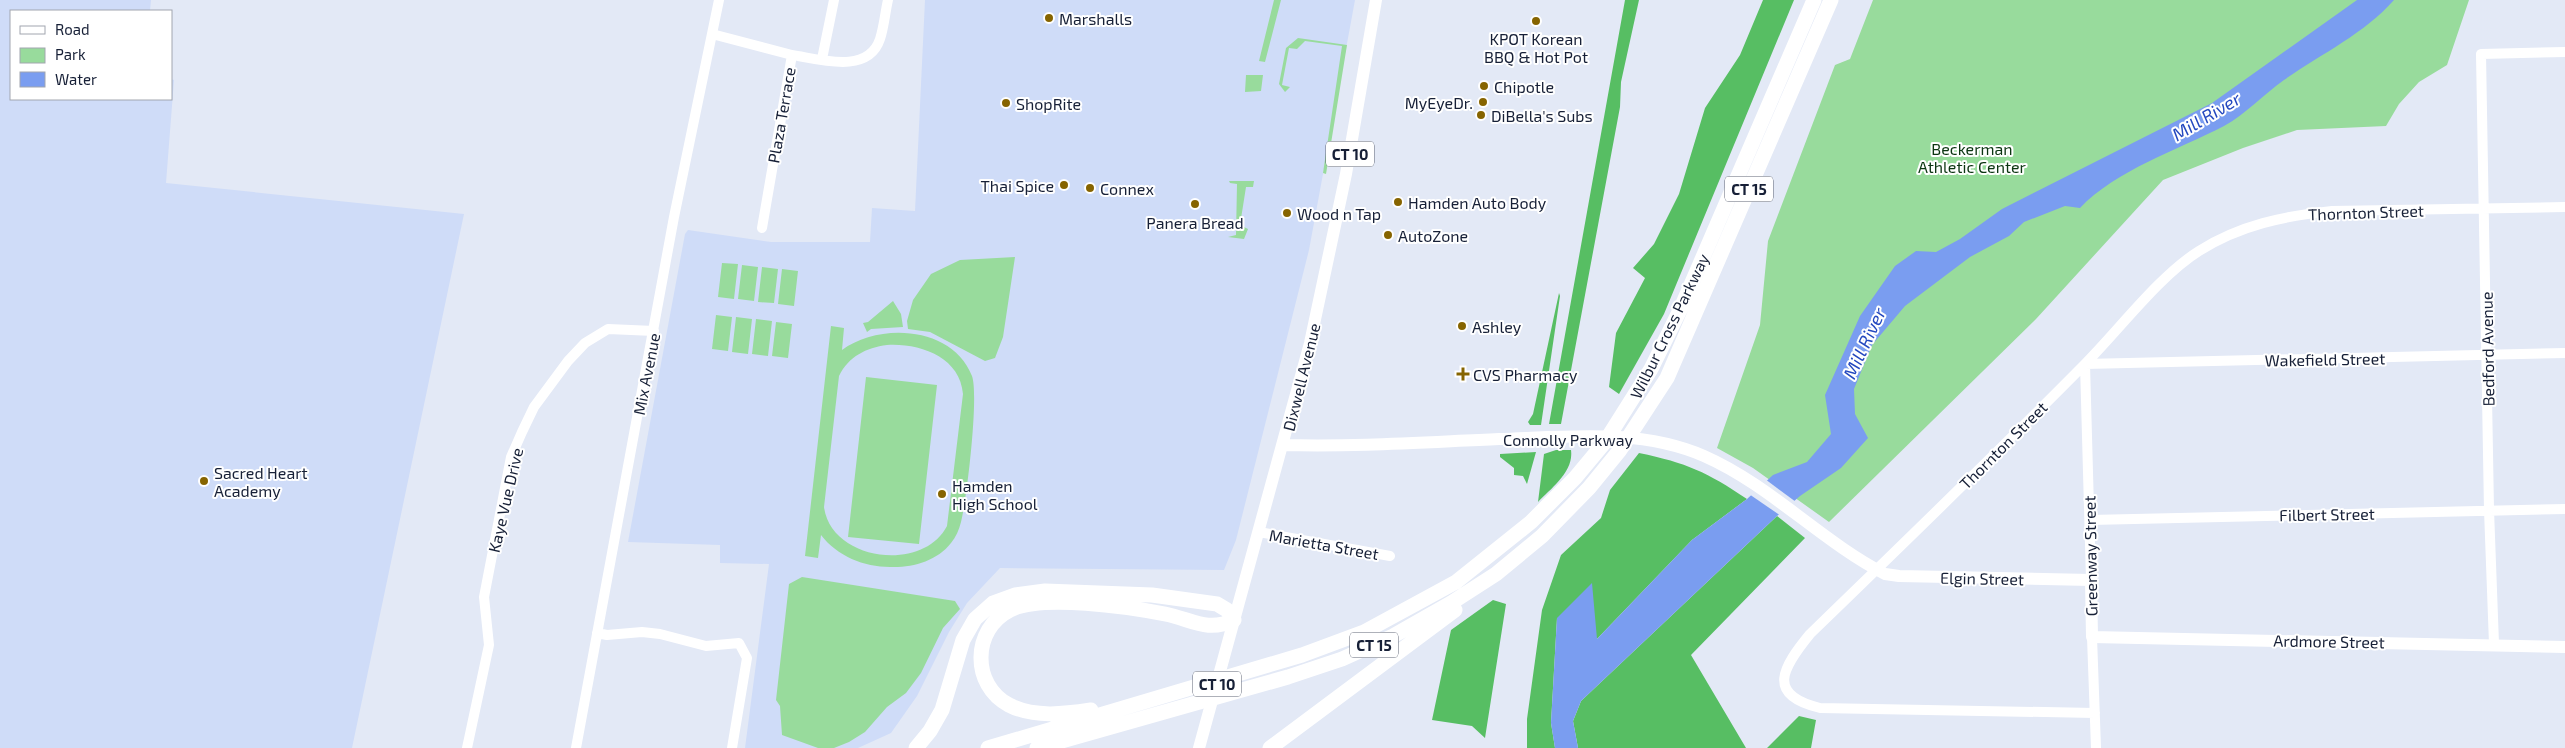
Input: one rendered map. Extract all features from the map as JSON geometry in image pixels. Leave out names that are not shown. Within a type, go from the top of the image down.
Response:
[{"type":"highway","name":"Wilbur Cross Parkway","points":[[988,748],[1302,656],[1364,632],[1456,582],[1486,560],[1531,522],[1576,478],[1605,442],[1652,369],[1689,290],[1814,0]]},
{"type":"highway","name":"Wilbur Cross Parkway","points":[[1037,748],[1240,691],[1342,659],[1393,636],[1496,574],[1542,536],[1589,488],[1620,450],[1667,378],[1831,0]]},
{"type":"highway","points":[[1270,748],[1485,588],[1496,574]]},
{"type":"highway","points":[[916,748],[930,731],[942,710],[963,640],[975,619],[993,603],[1015,595],[1045,591],[1152,595],[1217,604],[1227,610],[1234,620],[1213,627],[1167,614],[1125,608],[1082,603],[1038,604],[1011,609],[992,622],[982,642],[981,668],[990,690],[1009,705],[1035,713],[1066,714],[1127,701],[1151,700]]},
{"type":"main road","name":"Dixwell Avenue","points":[[1199,748],[1310,343],[1346,174],[1376,0]]},
{"type":"main road","name":"Connolly Parkway","points":[[1283,444],[1342,446],[1581,436],[1636,438],[1676,445],[1729,468],[1876,569]]},
{"type":"main road","name":"Elgin Street","points":[[1876,569],[1899,576],[2090,580]]},
{"type":"main road","name":"Greenway Street","points":[[2090,580],[2092,637]]},
{"type":"main road","name":"Ardmore Street","points":[[2092,637],[2565,647]]},
{"type":"street","name":"Mix Avenue","points":[[576,748],[674,217],[719,0]]},
{"type":"street","points":[[822,59],[834,0]]},
{"type":"street","points":[[792,54],[851,62],[866,57],[874,50],[880,39],[888,0]]},
{"type":"street","name":"Plaza Terrace","points":[[712,34],[792,54],[762,228]]},
{"type":"street","name":"Bedford Avenue","points":[[2494,644],[2489,510],[2481,54],[2565,52]]},
{"type":"street","name":"Thornton Street","points":[[2095,713],[1820,708],[1799,703],[1786,687],[1783,677],[1789,660],[1810,634],[2085,364],[2172,272],[2198,252],[2227,235],[2286,217],[2332,211],[2485,210],[2565,207]]},
{"type":"street","name":"Kaye Vue Drive","points":[[467,748],[489,645],[484,597],[511,457],[522,432],[534,407],[568,361],[585,343],[608,329],[654,331]]},
{"type":"street","name":"Wakefield Street","points":[[2085,364],[2565,353]]},
{"type":"street","name":"Greenway Street","points":[[2085,364],[2090,580]]},
{"type":"street","name":"Filbert Street","points":[[2090,520],[2565,509]]},
{"type":"street","name":"Marietta Street","points":[[1258,532],[1390,556]]},
{"type":"street","points":[[597,633],[607,635],[642,632],[672,637],[706,646],[739,643],[747,658],[732,748]]},
{"type":"street","name":"Greenway Street","points":[[2092,637],[2096,748]]},
{"type":"shaded area","name":"Sacred Heart Academy","points":[[0,0],[151,0],[150,10],[10,10],[10,100],[172,100],[172,79],[174,80],[166,183],[464,214],[352,748],[0,748]]},
{"type":"shaded area","name":"Hamden High School","points":[[925,0],[1355,0],[1309,250],[1236,540],[1224,570],[1000,568],[967,603],[949,632],[917,696],[891,733],[858,748],[745,748],[769,564],[720,563],[720,545],[628,542],[685,234],[688,230],[771,242],[870,242],[872,208],[915,211]]},
{"type":"green space","points":[[1274,0],[1281,0],[1265,62],[1259,61]]},
{"type":"green space","points":[[1625,0],[1639,0],[1621,82],[1620,107],[1561,424],[1549,424]]},
{"type":"green space","points":[[1763,0],[1794,0],[1664,314],[1619,394],[1609,387],[1616,333],[1645,278],[1633,268],[1654,244],[1679,194],[1705,108],[1740,55]]},
{"type":"green space","name":"Beckerman Athletic Center","points":[[1873,0],[2469,0],[2447,65],[2419,82],[2399,104],[2386,126],[2297,130],[2243,148],[2163,180],[2036,319],[1829,522],[1753,468],[1717,448],[1760,325],[1768,241],[1835,65],[1850,59]]},
{"type":"green space","points":[[1298,38],[1347,45],[1326,174],[1323,173],[1342,46],[1305,41],[1297,49],[1289,48],[1282,85],[1290,87],[1285,92],[1279,84],[1286,48]]},
{"type":"green space","points":[[1246,75],[1263,75],[1261,91],[1245,92]]},
{"type":"green space","points":[[1229,181],[1254,181],[1253,187],[1246,187],[1240,225],[1248,229],[1244,239],[1228,237],[1236,235],[1237,184],[1230,183]]},
{"type":"green space","points":[[1015,257],[1003,337],[995,358],[985,361],[930,332],[908,329],[907,321],[913,300],[931,274],[960,260]]},
{"type":"green space","points":[[722,263],[738,264],[734,299],[718,297]]},
{"type":"green space","points":[[742,265],[758,267],[754,301],[738,299]]},
{"type":"green space","points":[[762,267],[778,269],[774,303],[758,302]]},
{"type":"green space","points":[[782,269],[798,271],[794,306],[778,304]]},
{"type":"green space","points":[[1559,293],[1541,425],[1530,425],[1528,422],[1533,414]]},
{"type":"green space","points":[[893,301],[901,314],[903,327],[871,329],[867,332],[863,323],[868,322]]},
{"type":"green space","points":[[716,315],[732,317],[728,351],[712,349]]},
{"type":"green space","points":[[736,317],[752,319],[748,354],[732,352]]},
{"type":"green space","points":[[756,319],[772,321],[768,356],[752,354]]},
{"type":"green space","points":[[776,322],[792,324],[788,358],[772,356]]},
{"type":"green space","points":[[831,326],[844,328],[842,350],[857,341],[875,335],[894,333],[914,334],[932,338],[949,347],[962,359],[972,376],[974,387],[973,425],[966,492],[960,525],[953,541],[931,559],[915,565],[898,567],[871,565],[852,559],[835,549],[821,535],[818,558],[805,556]],"holes":[[[900,345],[925,350],[946,362],[954,370],[960,381],[963,394],[947,526],[935,541],[919,550],[899,555],[879,554],[860,549],[843,539],[830,525],[824,507],[839,376],[848,363],[859,354],[872,348]]]},
{"type":"green space","points":[[866,377],[937,385],[919,544],[848,537]]},
{"type":"green space","points":[[1556,450],[1571,450],[1569,465],[1560,479],[1538,502],[1544,454]]},
{"type":"green space","points":[[1536,452],[1527,484],[1523,476],[1514,475],[1514,468],[1500,457],[1500,454]]},
{"type":"green space","points":[[1639,453],[1684,465],[1708,475],[1747,499],[1692,540],[1596,640],[1557,618],[1551,723],[1555,748],[1527,748],[1527,719],[1542,610],[1561,555],[1601,518],[1610,490]]},
{"type":"green space","points":[[1777,516],[1805,538],[1691,655],[1746,748],[1578,748],[1573,721],[1581,701]]},
{"type":"green space","points":[[802,577],[955,601],[960,609],[943,628],[921,673],[906,693],[887,707],[865,732],[849,742],[834,748],[818,748],[782,735],[780,706],[776,700],[789,584]]},
{"type":"green space","points":[[1493,600],[1506,604],[1485,738],[1472,726],[1432,720],[1451,630]]},
{"type":"green space","points":[[1799,716],[1816,720],[1811,748],[1767,748]]},
{"type":"water","name":"Mill River","points":[[2357,0],[2394,0],[2356,33],[2284,80],[2232,121],[2129,172],[2111,183],[2080,208],[2065,206],[2024,222],[2009,236],[1970,257],[1905,306],[1872,345],[1854,389],[1855,414],[1868,438],[1841,468],[1800,496],[1777,516],[1581,701],[1573,721],[1578,748],[1555,748],[1551,723],[1557,618],[1592,583],[1597,639],[1692,540],[1747,499],[1773,475],[1807,462],[1831,434],[1825,395],[1860,316],[1895,266],[1916,251],[1936,252],[1960,239],[2002,209],[2212,103]]},
{"type":"pier","points":[[1765,479],[1796,502],[1781,516],[1749,494]]},
{"type":"place","name":"Marshalls","points":[[1049,18]]},
{"type":"place","name":"KPOT Korean BBQ & Hot Pot","points":[[1536,21]]},
{"type":"place","name":"Chipotle","points":[[1484,86]]},
{"type":"place","name":"MyEyeDr.","points":[[1483,102]]},
{"type":"place","name":"ShopRite","points":[[1006,103]]},
{"type":"place","name":"DiBella's Subs","points":[[1481,115]]},
{"type":"place","name":"Thai Spice","points":[[1064,185]]},
{"type":"place","name":"Connex","points":[[1090,188]]},
{"type":"place","name":"Hamden Auto Body","points":[[1398,202]]},
{"type":"place","name":"Panera Bread","points":[[1195,204]]},
{"type":"place","name":"Wood n Tap","points":[[1287,213]]},
{"type":"place","name":"AutoZone","points":[[1388,235]]},
{"type":"place","name":"Ashley","points":[[1462,326]]},
{"type":"place","name":"CVS Pharmacy","points":[[1463,374]]},
{"type":"place","name":"Sacred Heart Academy","points":[[204,481]]},
{"type":"place","name":"Hamden High School","points":[[942,494]]}]
